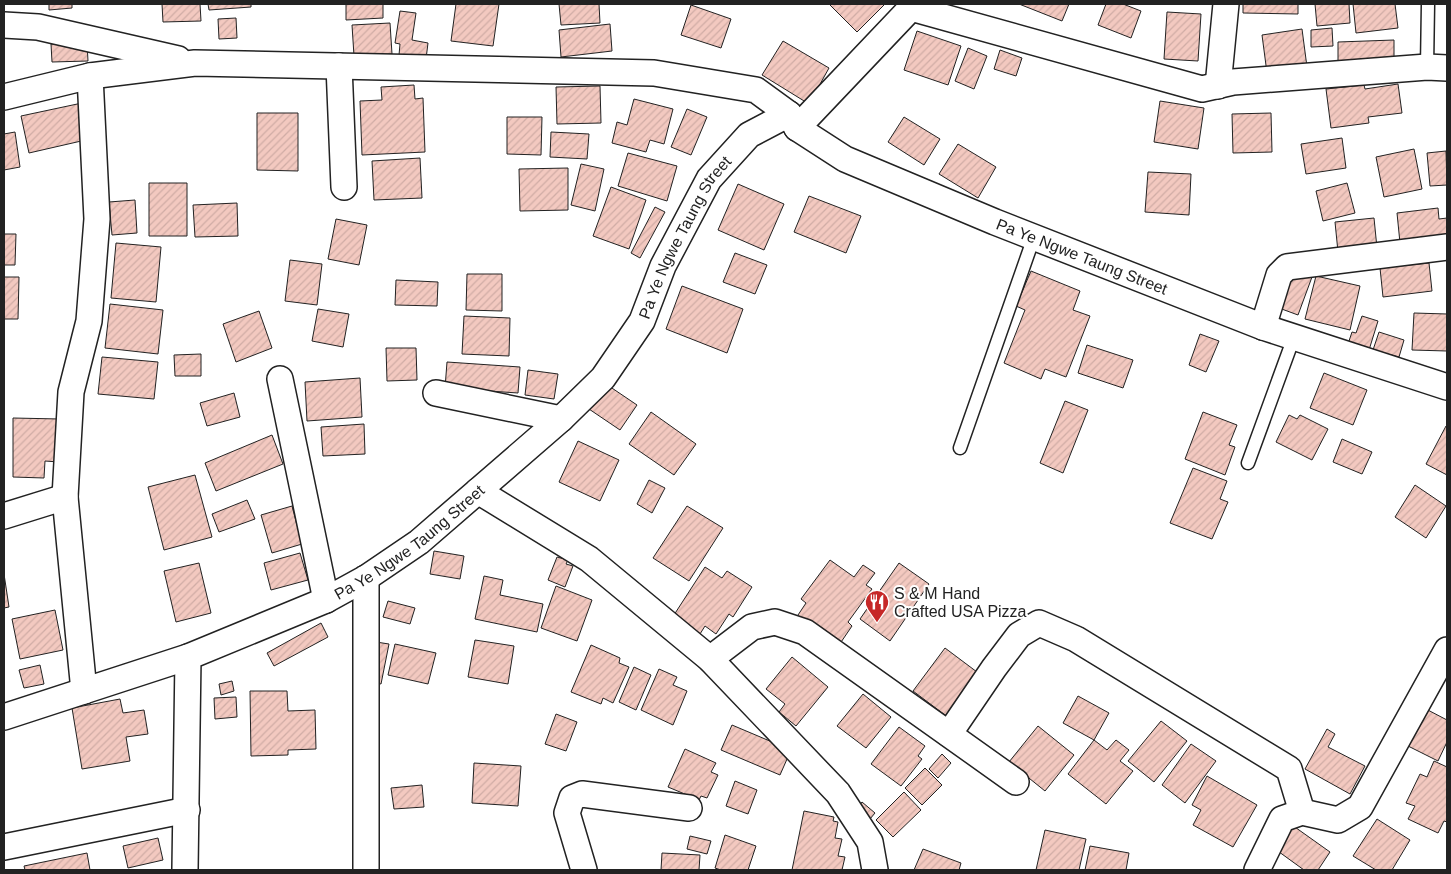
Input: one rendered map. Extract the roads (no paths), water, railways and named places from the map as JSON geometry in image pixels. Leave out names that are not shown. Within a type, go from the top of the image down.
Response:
[{"type":"street","points":[[1218,86],[1226,4]]},
{"type":"street","points":[[4,97],[90,76],[195,63],[654,73],[756,90],[793,121],[910,6],[945,10],[1202,89],[1233,82],[1437,67]]},
{"type":"street","points":[[4,25],[38,26],[195,63]]},
{"type":"street","points":[[339,66],[344,187]]},
{"type":"street","points":[[84,691],[65,497],[71,392],[89,321],[97,219],[90,76]]},
{"type":"street","name":"Pa Ye Ngwe Taung Street","points":[[4,718],[188,657],[326,600],[366,578],[419,542],[561,419],[603,378],[642,321],[663,266],[709,179],[748,134],[793,121],[844,159],[1034,237],[1264,327],[1447,387]]},
{"type":"street","points":[[1264,327],[1279,275],[1287,267],[1447,247]]},
{"type":"street","points":[[280,379],[326,600]]},
{"type":"street","points":[[436,393],[561,419]]},
{"type":"street","points":[[478,491],[589,559],[710,659],[838,793],[870,842],[875,870]]},
{"type":"street","points":[[4,516],[65,497]]},
{"type":"street","points":[[366,578],[366,870]]},
{"type":"street","points":[[710,659],[752,626],[775,622],[804,632],[1016,782]]},
{"type":"street","points":[[949,734],[994,668],[1020,635],[1039,623],[1076,639],[1289,769],[1302,812]]},
{"type":"street","points":[[1257,870],[1282,819],[1302,812],[1338,820],[1360,807],[1447,650]]},
{"type":"street","points":[[186,870],[188,657]]},
{"type":"street","points":[[584,870],[567,813],[572,798],[582,794],[689,808]]},
{"type":"street","points":[[4,847],[187,810]]},
{"type":"lane","points":[[1428,4],[1437,67]]},
{"type":"lane","points":[[960,448],[1034,237]]},
{"type":"lane","points":[[1248,463],[1294,337]]},
{"type":"place","name":"S & M Hand Crafted USA Pizza","points":[[877,623]]}]
